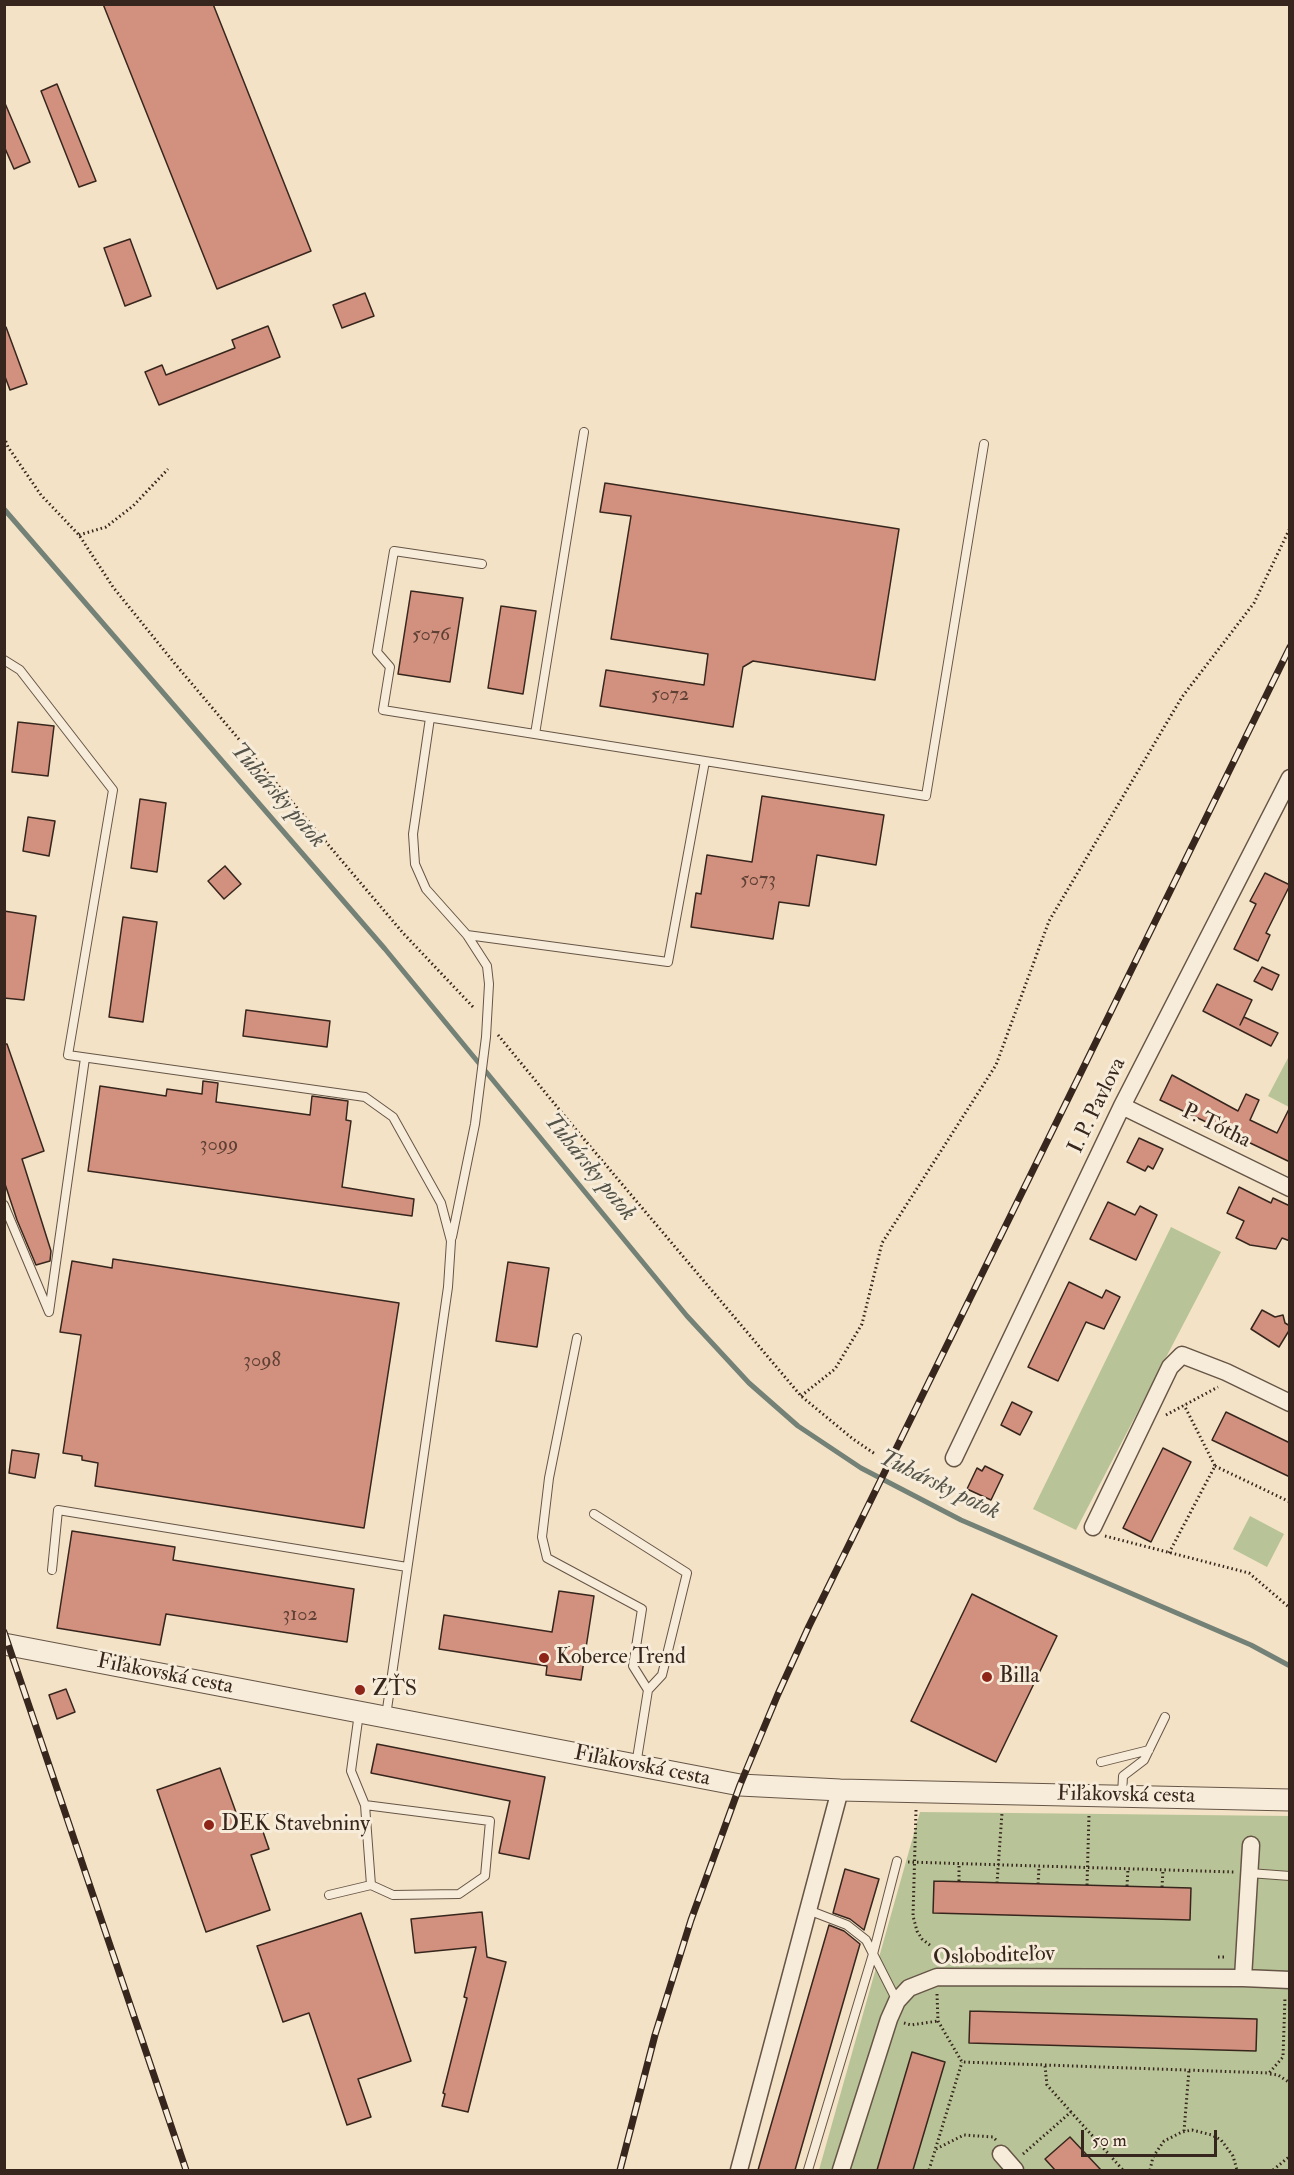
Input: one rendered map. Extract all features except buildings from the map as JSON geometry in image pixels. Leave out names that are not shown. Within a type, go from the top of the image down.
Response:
[{"type":"street","name":"I. P. Pavlova","points":[[954,1458],[1122,1106],[1290,778]]},
{"type":"street","name":"P. Tótha","points":[[1122,1106],[1290,1188]]},
{"type":"street","points":[[1093,1527],[1170,1367],[1182,1355],[1230,1374],[1290,1403]]},
{"type":"street","name":"Fiľakovská cesta","points":[[4,1644],[740,1785],[840,1790],[1122,1786],[1290,1800]]},
{"type":"street","points":[[739,2170],[840,1790]]},
{"type":"street","points":[[1243,1978],[1251,1845]]},
{"type":"street","name":"Osloboditeľov","points":[[841,2170],[889,2019],[897,2001],[909,1988],[937,1977],[1287,1980]]},
{"type":"lane","points":[[536,735],[584,432]]},
{"type":"lane","points":[[482,564],[394,551],[377,652],[390,667],[383,710],[926,796],[984,444]]},
{"type":"lane","points":[[4,660],[20,670],[113,790],[68,1055],[365,1097],[393,1118],[441,1203],[451,1241]]},
{"type":"lane","points":[[386,1718],[448,1287],[451,1241],[475,1124],[486,1037],[489,984],[487,966],[467,935],[426,889],[415,864],[413,834],[430,718]]},
{"type":"lane","points":[[467,935],[668,962],[705,762]]},
{"type":"lane","points":[[4,1205],[49,1312],[85,1058]]},
{"type":"lane","points":[[577,1338],[549,1478],[542,1537],[547,1558],[642,1609],[633,1666],[648,1690]]},
{"type":"lane","points":[[52,1570],[58,1510],[407,1567]]},
{"type":"lane","points":[[594,1514],[687,1573],[662,1675],[648,1690],[636,1766]]},
{"type":"lane","points":[[359,1712],[351,1771],[365,1805],[371,1885]]},
{"type":"lane","points":[[1122,1786],[1144,1760],[1165,1717]]},
{"type":"lane","points":[[1101,1762],[1150,1748]]},
{"type":"lane","points":[[329,1895],[371,1885],[393,1895],[459,1894],[485,1876],[490,1821],[365,1805]]},
{"type":"lane","points":[[808,2170],[873,1953],[897,1861]]},
{"type":"lane","points":[[1249,1873],[1290,1876]]},
{"type":"lane","points":[[808,1910],[846,1925],[866,1940],[897,2001]]},
{"type":"path","points":[[4,437],[8,447],[41,495],[79,535],[113,587],[403,933],[487,1021],[801,1396],[875,1454]]},
{"type":"path","points":[[79,535],[106,526],[133,506],[168,469]]},
{"type":"path","points":[[801,1396],[835,1369],[862,1324],[882,1243],[996,1065],[1049,921],[1182,697],[1254,603],[1290,528]]},
{"type":"path","points":[[1145,1417],[1159,1419],[1216,1389],[1230,1374]]},
{"type":"path","points":[[1184,1406],[1215,1466],[1290,1502]]},
{"type":"path","points":[[1169,1553],[1215,1466]]},
{"type":"path","points":[[1093,1527],[1100,1535],[1250,1574],[1290,1608]]},
{"type":"path","points":[[917,1806],[913,1916],[917,1931],[931,1946]]},
{"type":"path","points":[[997,1883],[1002,1808]]},
{"type":"path","points":[[1087,1885],[1089,1810]]},
{"type":"path","points":[[915,1864],[1221,1871]]},
{"type":"path","points":[[959,1865],[959,1881]]},
{"type":"path","points":[[1038,1884],[1039,1867]]},
{"type":"path","points":[[1127,1886],[1128,1869]]},
{"type":"path","points":[[1162,1887],[1163,1870]]},
{"type":"path","points":[[929,2170],[962,2062],[938,2021],[937,1977]]},
{"type":"path","points":[[1269,2073],[1283,2057],[1287,1980]]},
{"type":"path","points":[[889,2019],[911,2025],[938,2021]]},
{"type":"path","points":[[1284,2030],[1290,2028]]},
{"type":"path","points":[[1283,2057],[1290,2062]]},
{"type":"path","points":[[962,2062],[1269,2073],[1278,2075],[1290,2084]]},
{"type":"path","points":[[1045,2065],[1047,2085],[1123,2170]]},
{"type":"path","points":[[1184,2132],[1189,2070]]},
{"type":"path","points":[[936,2149],[964,2135],[993,2137],[1008,2157],[1071,2112]]},
{"type":"path","points":[[1150,2170],[1157,2149],[1173,2136],[1184,2132],[1203,2132],[1221,2140],[1233,2157],[1237,2170]]},
{"type":"path","points":[[1273,2170],[1290,2156]]},
{"type":"green space","points":[[1289,1056],[1289,1107],[1268,1096]]},
{"type":"green space","points":[[1171,1227],[1221,1252],[1076,1530],[1033,1509]]},
{"type":"green space","points":[[1250,1516],[1284,1534],[1267,1567],[1233,1549]]},
{"type":"green space","points":[[920,1812],[1289,1816],[1289,2170],[819,2170]]},
{"type":"waterway","name":"Tuhársky potok","points":[[4,509],[385,949],[687,1316],[749,1383],[798,1426],[861,1468],[961,1520],[1251,1645],[1290,1666]]},
{"type":"railway","points":[[620,2170],[655,2035],[691,1920],[740,1785],[778,1694],[809,1626],[1290,647]]},
{"type":"railway","points":[[4,1632],[186,2170]]},
{"type":"place","name":"Koberce Trend","points":[[544,1658]]},
{"type":"place","name":"Billa","points":[[987,1677]]},
{"type":"place","name":"ZŤS","points":[[360,1690]]},
{"type":"place","name":"DEK Stavebniny","points":[[209,1825]]}]
